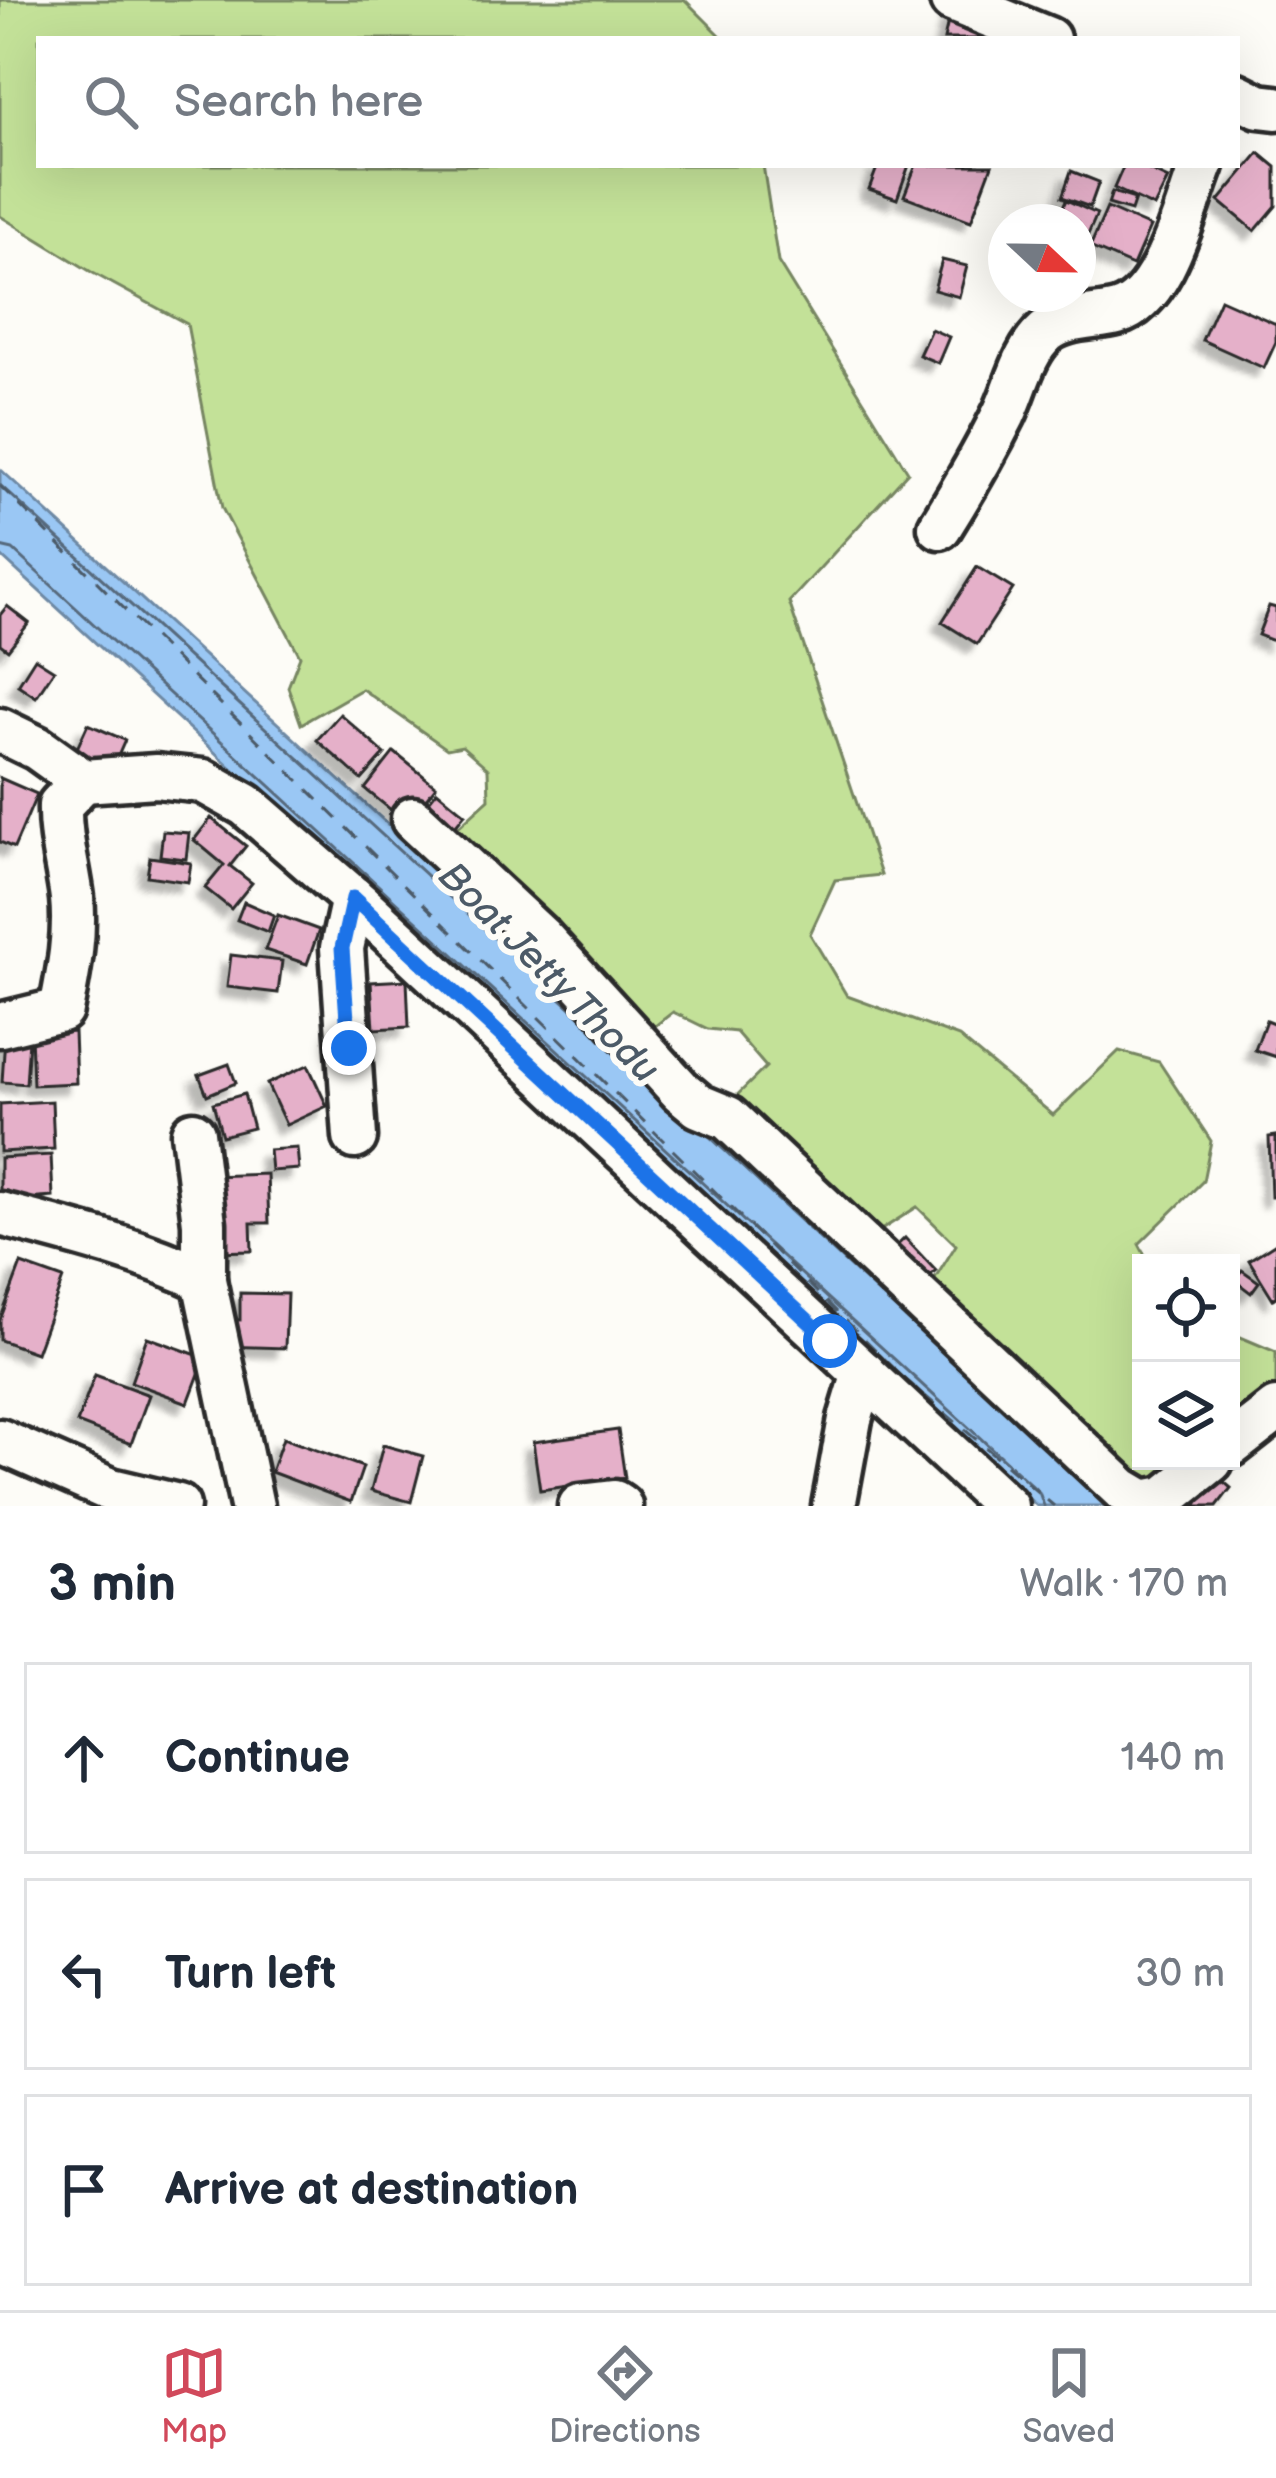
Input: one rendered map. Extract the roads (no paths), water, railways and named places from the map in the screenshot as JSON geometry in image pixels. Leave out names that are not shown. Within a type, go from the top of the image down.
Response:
[{"type":"street","points":[[952,0],[1000,31],[1030,36]]},
{"type":"street","points":[[1240,97],[1276,108]]},
{"type":"street","points":[[940,527],[1007,408],[1026,360],[1045,333],[1061,323],[1119,313],[1148,294],[1165,264],[1201,168]]},
{"type":"street","points":[[0,730],[37,748],[83,781],[156,776],[203,781],[247,805],[1006,1506]]},
{"type":"street","points":[[0,1024],[61,1010],[71,959],[72,902],[59,828],[60,805],[83,781]]},
{"type":"street","points":[[413,819],[541,938],[681,1091],[699,1106],[728,1118],[1122,1489],[1144,1502],[1165,1498],[1200,1470]]},
{"type":"street","points":[[353,898],[342,948],[355,1137]]},
{"type":"street","points":[[194,1132],[204,1222],[203,1280],[252,1506]]},
{"type":"street","points":[[0,1214],[132,1252],[203,1280]]},
{"type":"street","points":[[834,1506],[864,1373]]},
{"type":"street","points":[[1240,1438],[1276,1410]]},
{"type":"street","points":[[0,1441],[106,1498],[178,1506]]},
{"type":"street","points":[[580,1506],[614,1502],[620,1506]]},
{"type":"water","name":"Boat Jetty Thodu","points":[[0,469],[1132,1506],[1037,1506],[923,1403],[0,555]]}]
